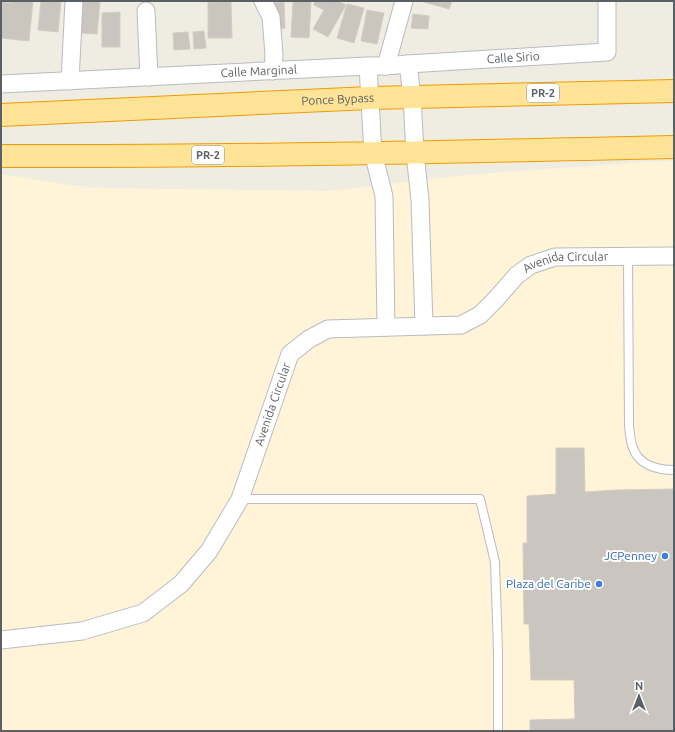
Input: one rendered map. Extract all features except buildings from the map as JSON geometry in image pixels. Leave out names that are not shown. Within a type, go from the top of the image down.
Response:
[{"type":"highway","points":[[609,92],[674,78]]},
{"type":"highway","name":"Ponce Bypass","points":[[1,114],[412,96],[674,91]]},
{"type":"highway","name":"PR-2","points":[[1,156],[104,157],[674,147]]},
{"type":"street","points":[[70,81],[74,1]]},
{"type":"street","points":[[263,1],[271,17],[274,70]]},
{"type":"street","points":[[386,66],[404,1]]},
{"type":"street","name":"Calle Sirio","points":[[368,66],[607,52],[607,1]]},
{"type":"street","points":[[146,11],[149,77]]},
{"type":"street","points":[[408,64],[420,200],[424,326]]},
{"type":"street","points":[[368,66],[373,153],[384,196],[386,327]]},
{"type":"street","name":"Calle Marginal","points":[[1,84],[368,66]]},
{"type":"street","name":"Avenida Circular","points":[[1,640],[82,631],[143,613],[181,584],[209,551],[240,499],[290,354],[309,339],[328,329],[461,325],[480,315],[517,275],[531,265],[555,257],[674,256]]},
{"type":"lane","points":[[628,256],[629,426],[632,447],[642,462],[652,468],[674,470]]},
{"type":"lane","points":[[240,499],[480,499],[494,562],[498,651],[498,731]]},
{"type":"shaded area","name":"Plaza del Caribe","points":[[674,161],[674,731],[1,731],[1,174],[89,188],[329,191],[466,175]]},
{"type":"place","name":"JCPenney","points":[[665,556]]},
{"type":"place","name":"Plaza del Caribe","points":[[599,584]]}]
